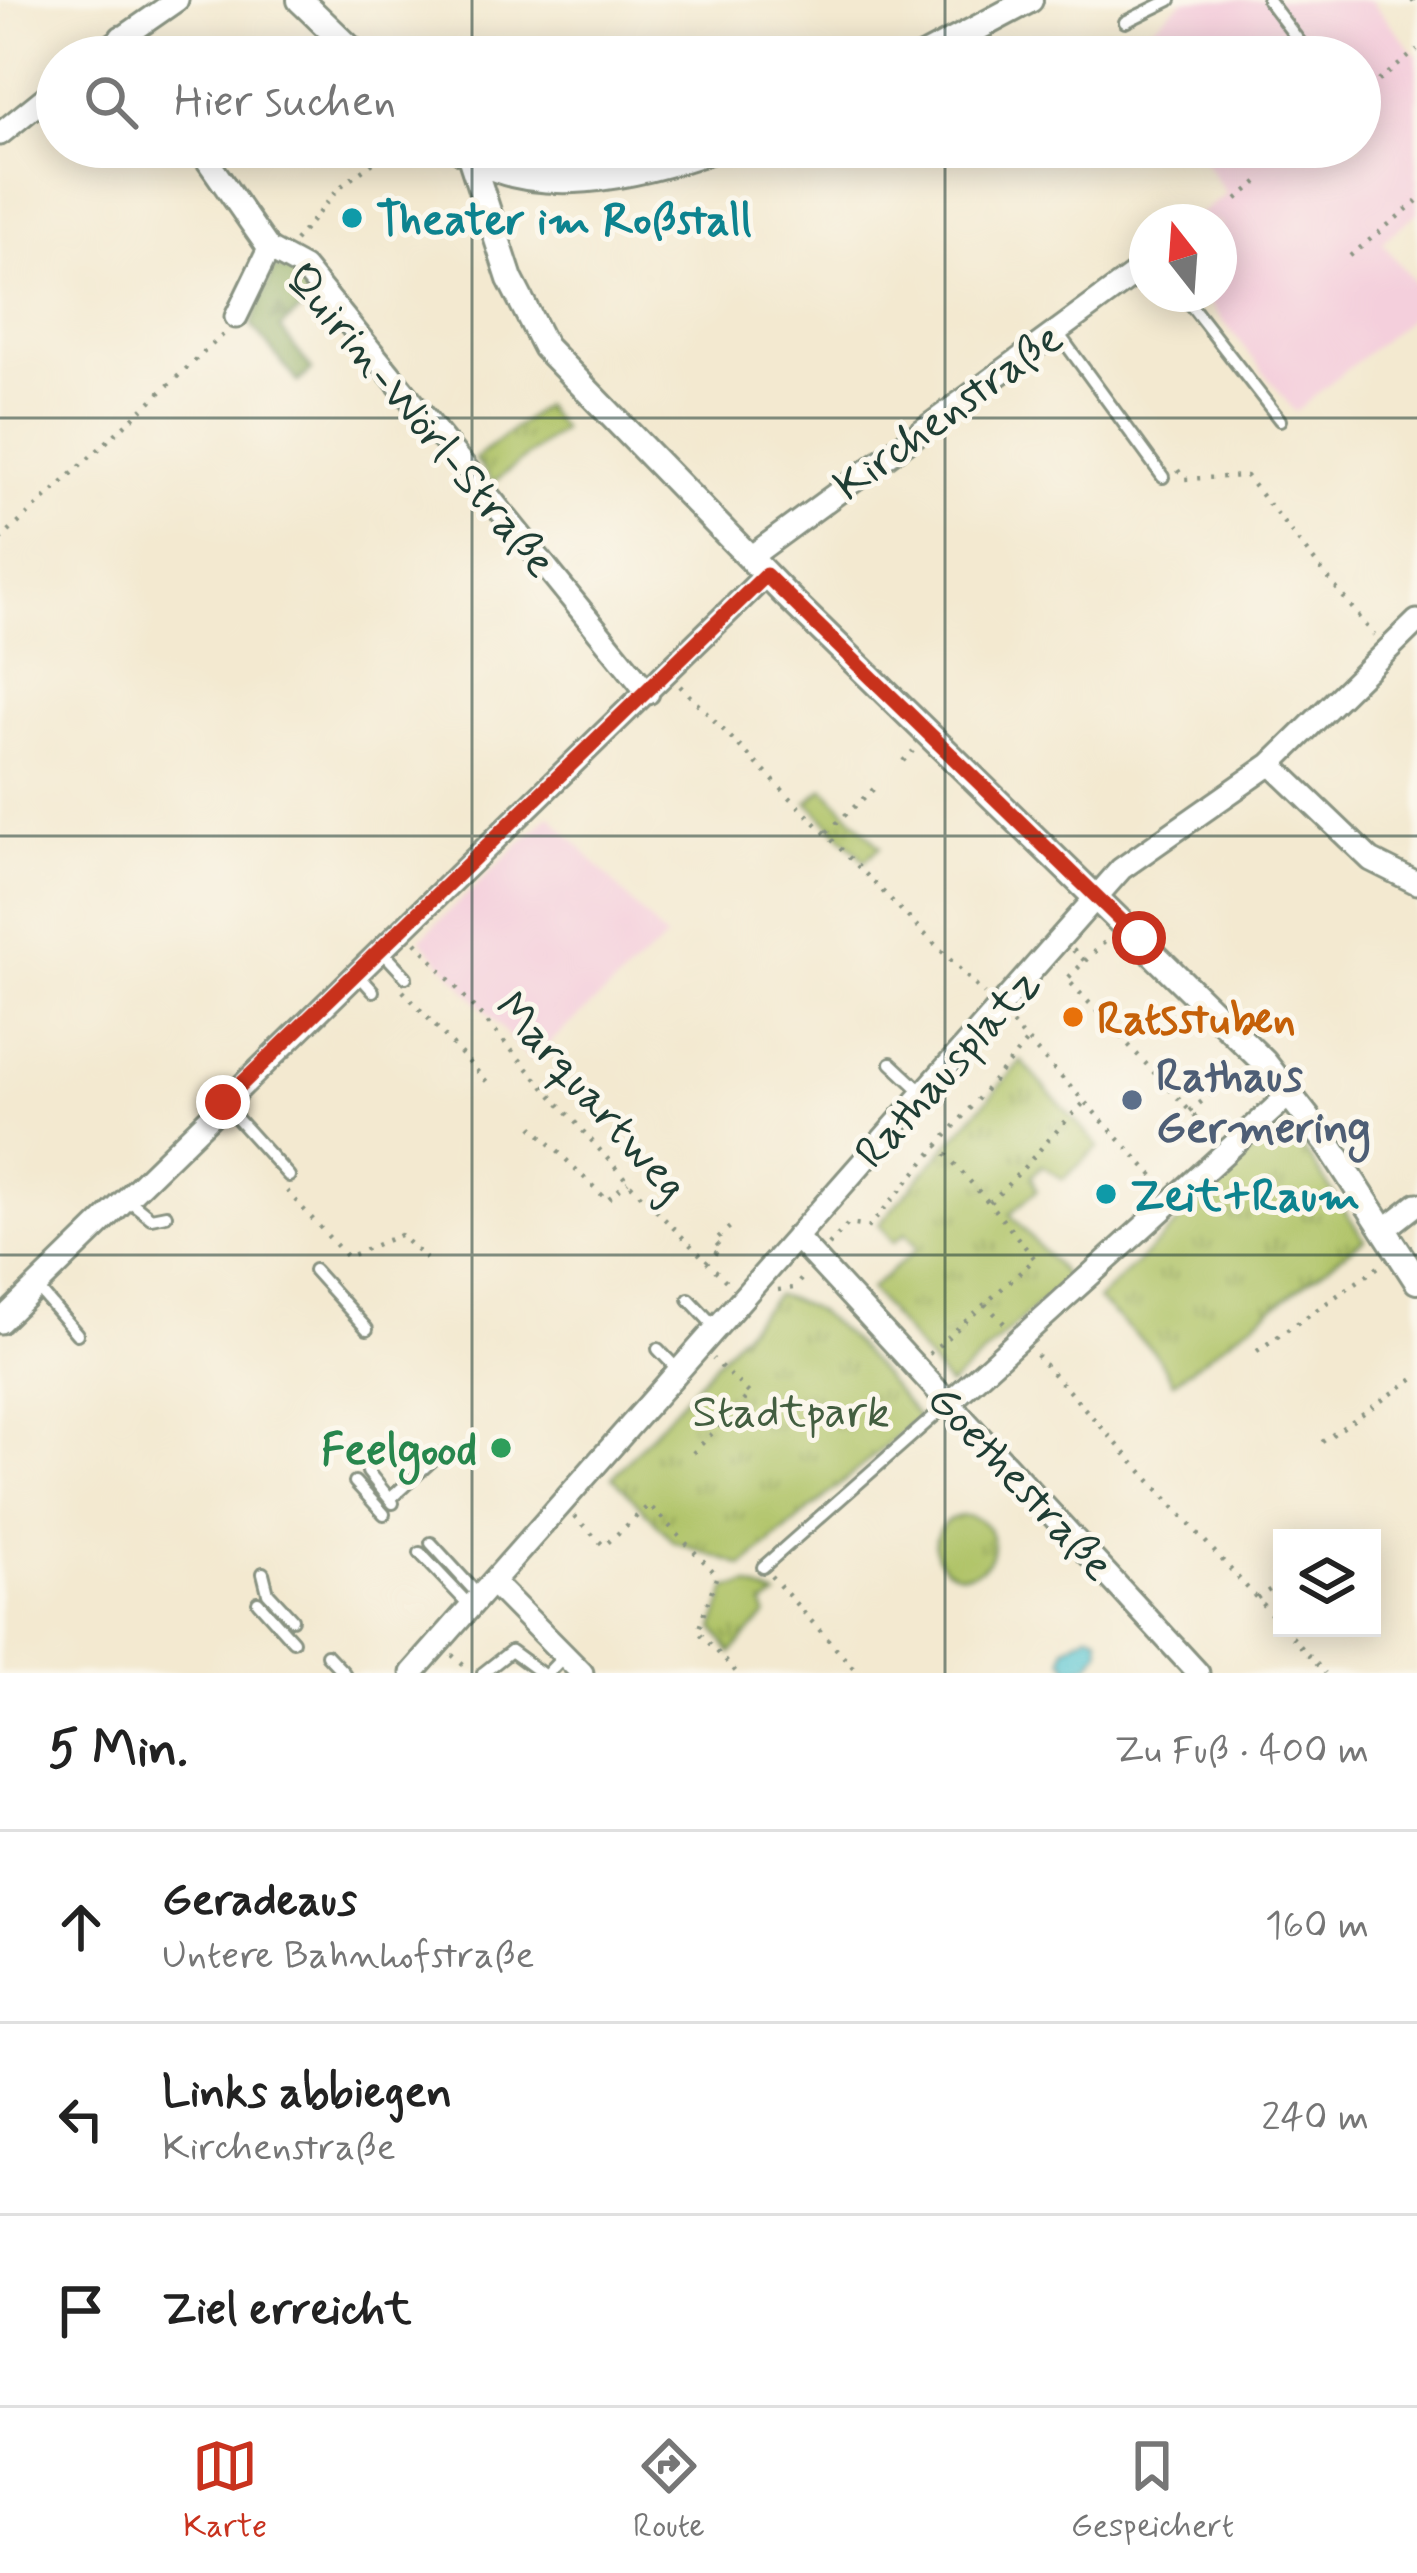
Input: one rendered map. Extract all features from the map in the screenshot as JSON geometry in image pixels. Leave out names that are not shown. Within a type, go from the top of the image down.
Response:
[{"type":"street","points":[[123,36],[177,0]]},
{"type":"street","points":[[300,0],[337,36]]},
{"type":"street","points":[[962,36],[1030,0]]},
{"type":"street","points":[[0,134],[36,105]]},
{"type":"street","name":"Quirin-Wörl-Straße","points":[[214,168],[279,252],[304,268],[648,693]]},
{"type":"street","points":[[469,168],[510,279],[545,347],[758,566],[1291,1093],[1417,1281]]},
{"type":"street","points":[[500,168],[517,175],[582,178],[656,168]]},
{"type":"street","points":[[236,317],[279,252]]},
{"type":"street","name":"Kirchenstraße","points":[[0,1322],[668,674],[758,566],[1129,278]]},
{"type":"street","name":"Rathausplatz","points":[[412,1673],[564,1507],[1096,896],[1131,860],[1271,764],[1417,621]]},
{"type":"street","points":[[1271,764],[1356,848],[1417,883]]},
{"type":"street","points":[[951,1402],[1090,1264],[1174,1198],[1291,1093]]},
{"type":"street","points":[[1385,1229],[1417,1204]]},
{"type":"street","name":"Goethestraße","points":[[796,1237],[1198,1673]]},
{"type":"street","points":[[483,1597],[583,1673]]},
{"type":"lane","points":[[1125,22],[1170,0]]},
{"type":"lane","points":[[1268,0],[1295,36]]},
{"type":"lane","points":[[1196,312],[1280,420]]},
{"type":"lane","points":[[1056,330],[1162,476]]},
{"type":"lane","points":[[381,950],[404,984]]},
{"type":"lane","points":[[357,973],[373,991]]},
{"type":"lane","points":[[891,1063],[922,1092]]},
{"type":"lane","points":[[223,1102],[289,1176]]},
{"type":"lane","points":[[126,1198],[151,1217],[166,1215]]},
{"type":"lane","points":[[314,1270],[367,1329]]},
{"type":"lane","points":[[36,1286],[77,1334]]},
{"type":"lane","points":[[689,1299],[716,1328]]},
{"type":"lane","points":[[658,1348],[679,1371]]},
{"type":"lane","points":[[763,1567],[951,1402]]},
{"type":"lane","points":[[373,1451],[368,1472],[392,1502],[439,1454]]},
{"type":"lane","points":[[355,1482],[384,1514]]},
{"type":"lane","points":[[430,1543],[483,1597]]},
{"type":"lane","points":[[420,1553],[483,1597]]},
{"type":"lane","points":[[263,1573],[268,1593],[292,1618]]},
{"type":"lane","points":[[258,1602],[284,1637]]},
{"type":"lane","points":[[482,1673],[511,1652],[544,1673],[565,1655]]},
{"type":"lane","points":[[327,1655],[344,1673]]},
{"type":"path","points":[[1381,79],[1417,50]]},
{"type":"path","points":[[279,252],[340,187],[366,168]]},
{"type":"path","points":[[1237,199],[1258,182]]},
{"type":"path","points":[[1350,256],[1417,202]]},
{"type":"path","points":[[0,540],[143,414],[236,317]]},
{"type":"path","points":[[1171,461],[1184,479],[1246,476],[1386,650]]},
{"type":"path","points":[[668,674],[1028,1040],[1174,1198]]},
{"type":"path","points":[[827,832],[879,784]]},
{"type":"path","points":[[1124,925],[1067,980],[1221,1145]]},
{"type":"path","name":"Marquartweg","points":[[404,928],[628,1182],[742,1298]]},
{"type":"path","points":[[1060,938],[1085,962]]},
{"type":"path","points":[[404,984],[489,1084]]},
{"type":"path","points":[[759,1278],[772,1292],[794,1288],[848,1224],[869,1227],[1028,1040]]},
{"type":"path","points":[[1190,1112],[1238,1072],[1245,1079]]},
{"type":"path","points":[[989,1203],[1038,1159],[1057,1129],[1085,1102]]},
{"type":"path","points":[[532,1126],[608,1200],[628,1182]]},
{"type":"path","points":[[916,1366],[1035,1259],[938,1145]]},
{"type":"path","points":[[274,1176],[347,1257],[400,1235],[426,1259]]},
{"type":"path","points":[[706,1262],[721,1248],[714,1241],[730,1227],[725,1221]]},
{"type":"path","points":[[1257,1351],[1399,1252]]},
{"type":"path","name":"Goethestraße","points":[[985,1304],[1273,1616]]},
{"type":"path","points":[[693,1453],[750,1394],[700,1347]]},
{"type":"path","points":[[1322,1442],[1417,1376]]},
{"type":"path","points":[[564,1507],[604,1546],[649,1505],[717,1575],[698,1631],[737,1673]]},
{"type":"path","points":[[763,1567],[858,1673]]},
{"type":"path","points":[[1257,1598],[1273,1588]]},
{"type":"path","name":"Goethestraße","points":[[1292,1637],[1325,1673]]},
{"type":"shaded area","points":[[1184,0],[1371,0],[1417,56],[1417,213],[1382,242],[1417,286],[1417,312],[1295,412],[1216,312],[1237,312],[1237,204],[1213,204],[1226,194],[1209,168],[1381,168],[1381,36],[1140,36]]},
{"type":"shaded area","points":[[550,815],[666,939],[530,1060],[420,939]]},
{"type":"green space","points":[[275,267],[293,272],[314,299],[280,328],[312,370],[298,382],[251,325]]},
{"type":"green space","points":[[543,406],[562,429],[493,483],[475,459]]},
{"type":"green space","points":[[824,788],[880,847],[865,861],[808,802]]},
{"type":"green space","name":"Stadtpark","points":[[1021,1061],[1099,1147],[1063,1179],[1042,1165],[1032,1176],[1037,1190],[1010,1214],[1067,1278],[949,1386],[870,1289],[917,1249],[906,1233],[893,1243],[879,1224]]},
{"type":"green space","points":[[1273,1132],[1292,1132],[1364,1239],[1173,1382],[1155,1353],[1098,1300]]},
{"type":"green space","name":"Stadtpark","points":[[776,1295],[799,1302],[838,1328],[919,1418],[743,1566],[674,1542],[613,1477]]},
{"type":"green space","points":[[964,1516],[984,1525],[993,1545],[984,1565],[964,1574],[944,1565],[935,1545],[944,1525]]},
{"type":"green space","points":[[748,1585],[777,1597],[763,1606],[766,1615],[731,1653],[714,1628],[727,1588]]},
{"type":"water","points":[[1090,1633],[1099,1638],[1100,1650],[1090,1665],[1071,1669],[1063,1659],[1065,1648]]},
{"type":"place","name":"Theater im Roßstall","points":[[352,218]]},
{"type":"place","name":"Ratsstuben","points":[[1073,1017]]},
{"type":"place","name":"Rathaus Germering","points":[[1132,1100]]},
{"type":"place","name":"Zeit+Raum","points":[[1106,1194]]},
{"type":"place","name":"Feelgood","points":[[501,1448]]},
{"type":"route","points":[[223,1102],[766,575],[1139,938]]}]
